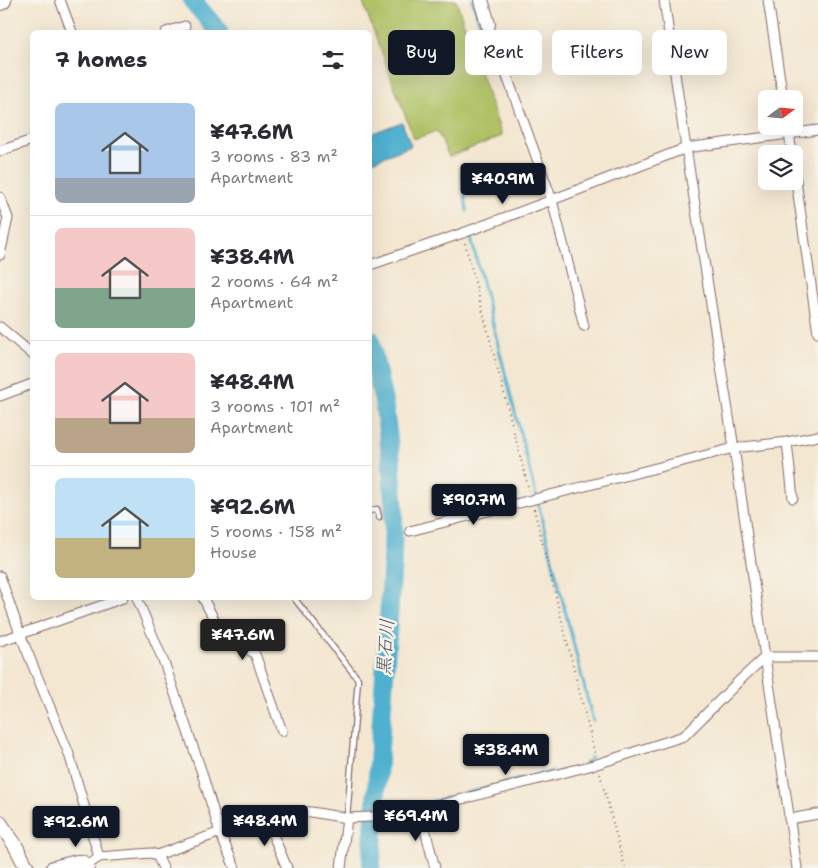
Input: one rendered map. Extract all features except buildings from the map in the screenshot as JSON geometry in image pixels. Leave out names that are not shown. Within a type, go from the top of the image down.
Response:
[{"type":"street","points":[[60,0],[71,30]]},
{"type":"street","points":[[482,0],[488,24],[552,200],[584,326]]},
{"type":"street","points":[[664,0],[797,868]]},
{"type":"street","points":[[768,0],[783,90]]},
{"type":"street","points":[[172,30],[185,26]]},
{"type":"street","points":[[803,130],[818,130]]},
{"type":"street","points":[[372,264],[463,233],[686,148],[760,135]]},
{"type":"street","points":[[0,151],[30,141]]},
{"type":"street","points":[[797,190],[818,332]]},
{"type":"street","points":[[0,197],[8,218],[0,254]]},
{"type":"street","points":[[0,327],[30,352]]},
{"type":"street","points":[[0,396],[30,385]]},
{"type":"street","points":[[410,530],[734,448],[818,436]]},
{"type":"street","points":[[786,442],[793,498]]},
{"type":"street","points":[[0,576],[20,634],[69,754],[99,857]]},
{"type":"street","points":[[0,641],[117,600]]},
{"type":"street","points":[[138,600],[165,665],[201,770],[220,833],[235,868]]},
{"type":"street","points":[[204,600],[219,630],[255,654],[282,731]]},
{"type":"street","points":[[53,868],[77,862],[82,862],[87,867],[99,857],[151,853],[157,855],[284,811],[310,812],[347,818],[394,816],[597,764],[684,736],[765,657],[818,657]]},
{"type":"street","points":[[420,810],[435,868]]},
{"type":"street","points":[[789,819],[818,814]]},
{"type":"street","points":[[265,816],[287,868]]},
{"type":"street","points":[[341,868],[347,818]]},
{"type":"street","points":[[0,823],[15,844],[26,868]]},
{"type":"street","points":[[157,855],[163,868]]},
{"type":"lane","points":[[372,510],[378,509],[378,517]]},
{"type":"lane","points":[[296,600],[358,679],[347,818]]},
{"type":"path","points":[[463,233],[535,498],[597,764],[625,868]]},
{"type":"green space","points":[[362,0],[456,0],[466,30],[465,75],[481,75],[502,136],[449,157],[437,131],[414,139],[390,75],[455,75],[455,30],[388,30],[388,70]]},
{"type":"water","points":[[402,122],[411,146],[372,161],[372,133]]},
{"type":"waterway","name":"黒石川","points":[[192,0],[217,30]]},
{"type":"waterway","points":[[472,0],[500,80]]},
{"type":"waterway","points":[[461,166],[467,211]]},
{"type":"waterway","points":[[471,238],[593,721]]},
{"type":"waterway","name":"黒石川","points":[[371,868],[392,568],[394,508],[391,459],[384,404],[372,348]]},
{"type":"waterway","points":[[585,763],[591,757]]},
{"type":"waterway","points":[[391,809],[400,810],[552,771]]},
{"type":"waterway","points":[[375,808],[385,808]]}]
